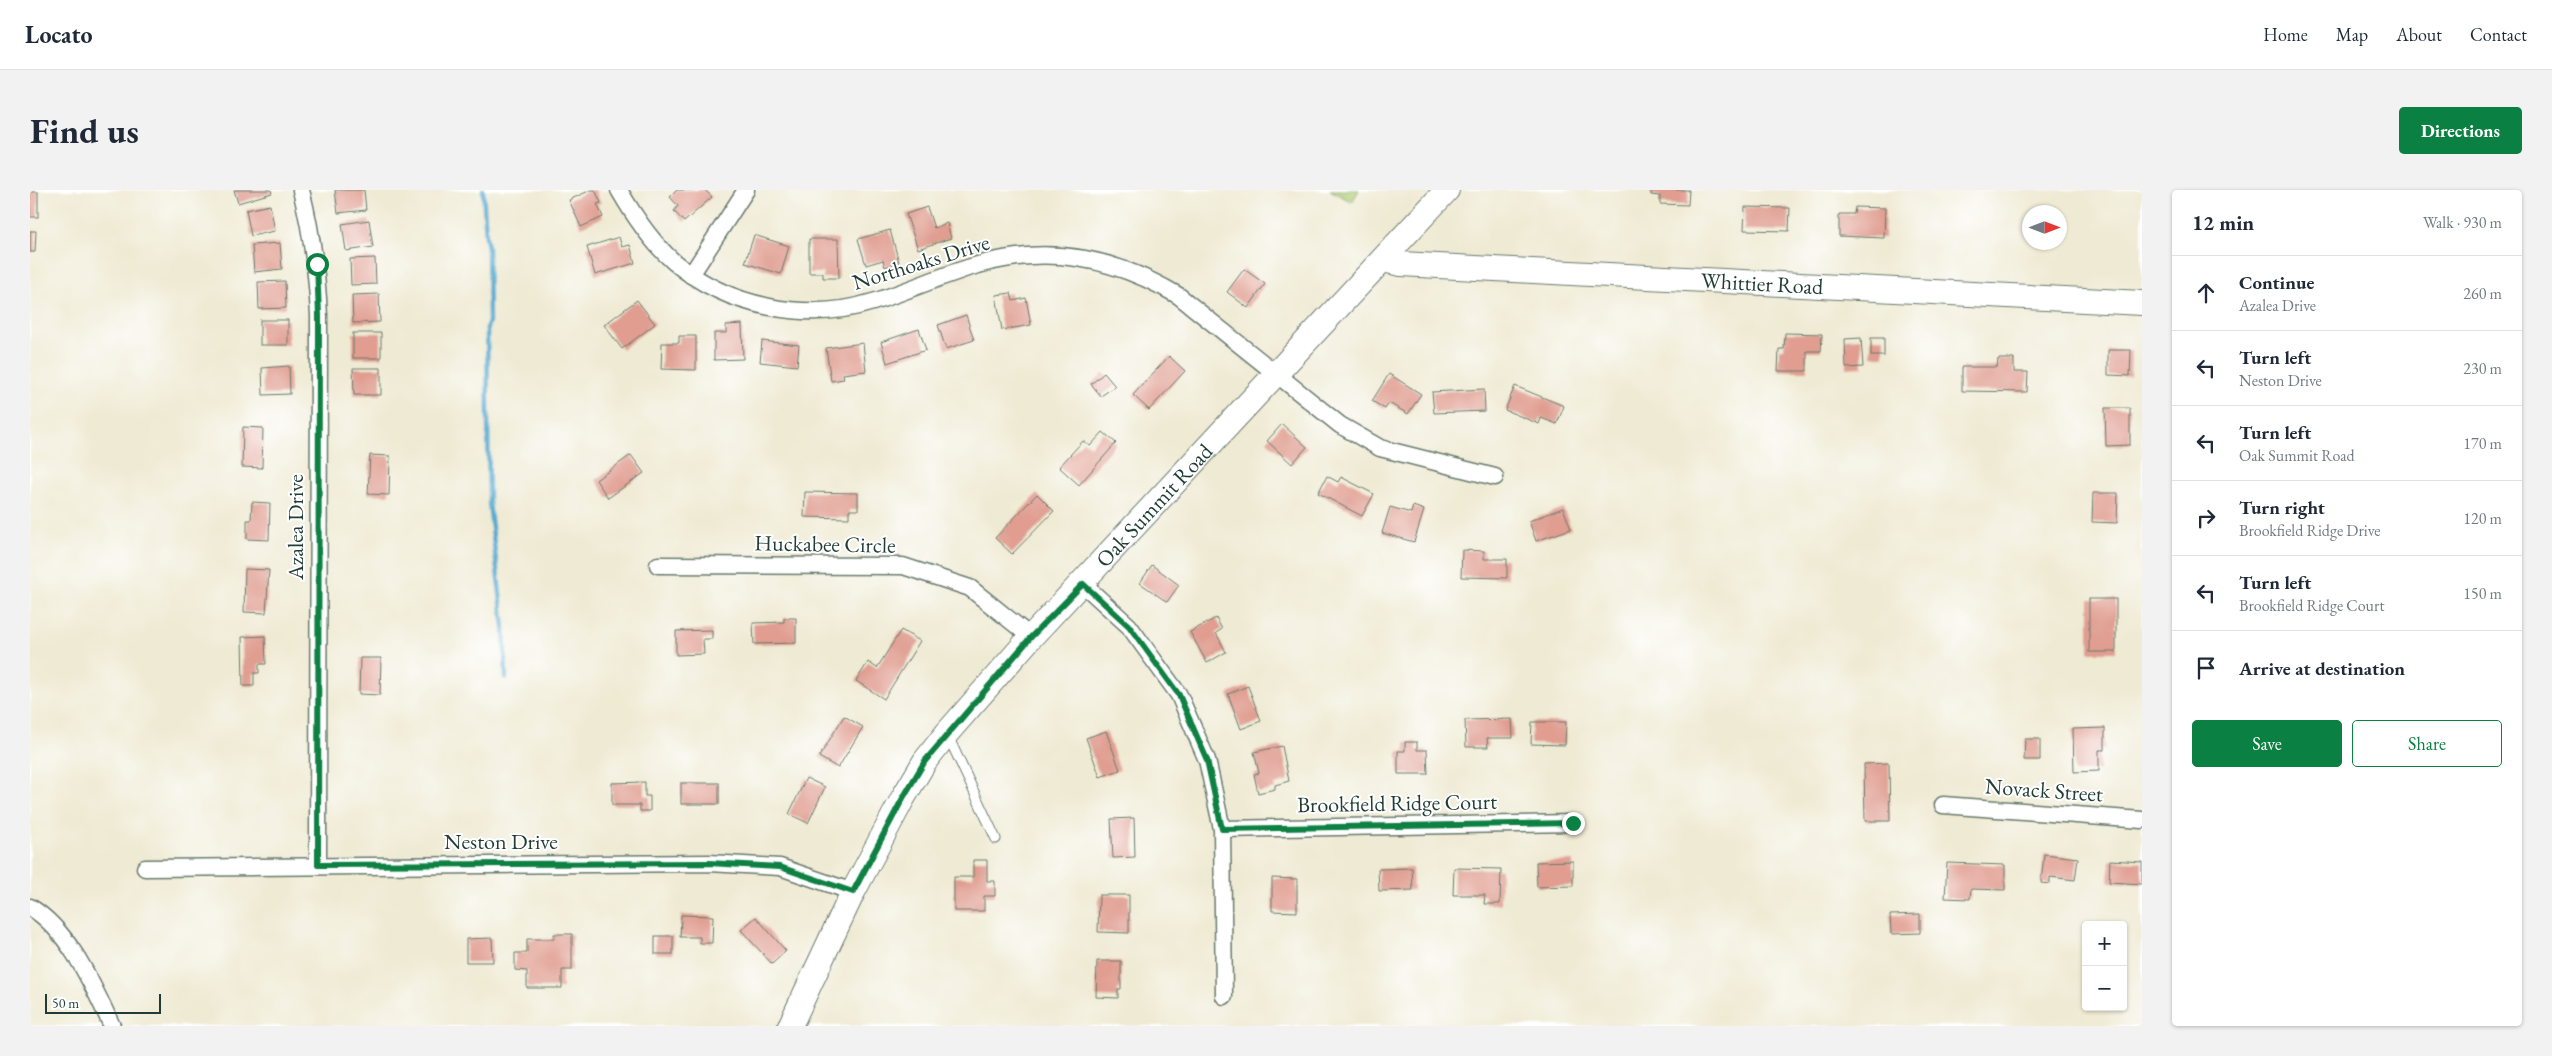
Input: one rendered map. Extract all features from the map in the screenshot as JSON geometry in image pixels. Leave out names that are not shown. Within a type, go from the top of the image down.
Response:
[{"type":"main road","name":"Oak Summit Road","points":[[790,1026],[853,892],[903,798],[925,761],[947,733],[1031,637],[1083,584],[1447,190]]},
{"type":"main road","name":"Whittier Road","points":[[1383,260],[1401,264],[2142,303]]},
{"type":"street","name":"Azalea Drive","points":[[301,190],[311,227],[317,264],[319,316],[318,865]]},
{"type":"street","name":"Northoaks Drive","points":[[619,190],[649,236],[673,261],[691,275],[734,297],[762,306],[801,311],[823,311],[872,302],[986,262],[1019,257],[1068,256],[1098,260],[1144,276],[1179,296],[1340,425],[1380,448],[1495,477]]},
{"type":"street","points":[[691,275],[746,190]]},
{"type":"street","name":"Huckabee Circle","points":[[658,566],[903,566],[970,588],[1031,637]]},
{"type":"street","points":[[1083,584],[1129,626],[1179,695],[1207,760],[1222,829],[1224,996]]},
{"type":"street","name":"Novack Street","points":[[1943,805],[2142,820]]},
{"type":"street","name":"Brookfield Ridge Court","points":[[1222,829],[1573,823]]},
{"type":"street","name":"Neston Drive","points":[[145,868],[709,863],[780,867],[853,892]]},
{"type":"street","points":[[30,907],[50,922],[76,955],[112,1026]]},
{"type":"lane","points":[[947,733],[996,839]]},
{"type":"green space","points":[[1330,190],[1359,190],[1352,202]]},
{"type":"building","points":[[234,190],[271,190],[272,193],[238,203]]},
{"type":"building","points":[[335,190],[364,190],[366,210],[338,213]]},
{"type":"building","points":[[595,190],[601,203],[597,204],[603,217],[581,227],[569,200]]},
{"type":"building","points":[[677,190],[705,190],[712,197],[684,222],[674,211],[678,206],[670,197]]},
{"type":"building","points":[[1651,190],[1689,190],[1688,205],[1660,204],[1660,196],[1651,195]]},
{"type":"building","points":[[30,192],[38,192],[38,217],[30,217]]},
{"type":"building","points":[[270,205],[275,231],[251,236],[246,210]]},
{"type":"building","points":[[927,207],[934,228],[947,223],[951,238],[918,249],[906,214]]},
{"type":"building","points":[[1745,207],[1790,208],[1789,231],[1744,230]]},
{"type":"building","points":[[1855,207],[1885,208],[1884,238],[1839,236],[1839,214],[1854,214]]},
{"type":"building","points":[[369,220],[373,247],[346,251],[342,224]]},
{"type":"building","points":[[890,230],[899,262],[885,267],[883,260],[866,265],[858,239]]},
{"type":"building","points":[[30,231],[36,231],[35,252],[30,252]]},
{"type":"building","points":[[754,235],[789,246],[781,274],[745,263]]},
{"type":"building","points":[[619,237],[622,247],[630,245],[635,263],[595,275],[587,247]]},
{"type":"building","points":[[809,239],[838,239],[839,278],[823,278],[823,273],[809,273]]},
{"type":"building","points":[[280,243],[282,269],[254,272],[252,245]]},
{"type":"building","points":[[375,258],[376,284],[351,285],[350,259]]},
{"type":"building","points":[[1244,269],[1265,284],[1248,308],[1227,292]]},
{"type":"building","points":[[285,281],[286,308],[259,309],[258,282]]},
{"type":"building","points":[[1011,293],[1013,301],[1026,298],[1031,325],[1002,330],[996,295]]},
{"type":"building","points":[[379,294],[380,322],[353,323],[352,295]]},
{"type":"building","points":[[637,300],[655,324],[622,349],[604,325]]},
{"type":"building","points":[[966,315],[974,340],[946,349],[938,325]]},
{"type":"building","points":[[260,320],[288,320],[288,345],[260,345]]},
{"type":"building","points":[[742,324],[743,359],[714,360],[714,333],[726,333],[726,325]]},
{"type":"building","points":[[919,329],[926,350],[887,363],[881,342]]},
{"type":"building","points":[[353,333],[381,333],[381,358],[353,358]]},
{"type":"building","points":[[1785,333],[1822,334],[1821,351],[1807,351],[1807,371],[1778,371],[1779,349],[1784,349]]},
{"type":"building","points":[[679,336],[696,336],[696,370],[661,369],[662,343],[679,343]]},
{"type":"building","points":[[1861,338],[1863,367],[1846,368],[1845,339]]},
{"type":"building","points":[[1871,338],[1884,338],[1884,356],[1871,356]]},
{"type":"building","points":[[762,341],[799,345],[797,366],[760,362]]},
{"type":"building","points":[[863,343],[866,371],[843,374],[844,379],[831,381],[826,348]]},
{"type":"building","points":[[2108,350],[2131,350],[2130,376],[2108,375]]},
{"type":"building","points":[[1169,356],[1185,371],[1149,410],[1133,395]]},
{"type":"building","points":[[1998,359],[2014,359],[2014,372],[2028,372],[2027,392],[1962,391],[1962,367],[1997,367]]},
{"type":"building","points":[[289,366],[290,394],[263,395],[262,368]]},
{"type":"building","points":[[353,368],[381,368],[381,395],[354,395]]},
{"type":"building","points":[[1104,373],[1115,386],[1101,396],[1091,384]]},
{"type":"building","points":[[1389,374],[1421,394],[1408,414],[1389,403],[1385,409],[1372,401]]},
{"type":"building","points":[[1515,386],[1564,406],[1557,424],[1541,418],[1539,424],[1505,410]]},
{"type":"building","points":[[1484,389],[1485,411],[1434,413],[1432,392]]},
{"type":"building","points":[[2105,408],[2130,408],[2130,445],[2106,446]]},
{"type":"building","points":[[1282,424],[1307,447],[1292,464],[1267,441]]},
{"type":"building","points":[[243,427],[263,428],[262,468],[242,467]]},
{"type":"building","points":[[1103,432],[1116,443],[1079,485],[1059,467],[1083,441],[1090,446]]},
{"type":"building","points":[[370,455],[390,456],[389,495],[368,494]]},
{"type":"building","points":[[631,455],[644,473],[608,498],[596,480]]},
{"type":"building","points":[[1327,476],[1338,482],[1341,477],[1374,494],[1362,516],[1318,493]]},
{"type":"building","points":[[805,492],[858,493],[858,510],[849,510],[849,518],[804,517]]},
{"type":"building","points":[[2093,493],[2118,493],[2117,523],[2092,522]]},
{"type":"building","points":[[1037,494],[1054,511],[1012,554],[995,538]]},
{"type":"building","points":[[252,502],[270,503],[269,540],[247,539],[247,520],[251,520]]},
{"type":"building","points":[[1413,506],[1424,510],[1414,542],[1382,533],[1390,507],[1411,513]]},
{"type":"building","points":[[1563,508],[1571,529],[1536,541],[1529,521]]},
{"type":"building","points":[[1462,550],[1484,551],[1484,559],[1507,559],[1507,578],[1461,577]]},
{"type":"building","points":[[1152,565],[1179,585],[1167,602],[1140,583]]},
{"type":"building","points":[[245,569],[269,570],[266,613],[244,612]]},
{"type":"building","points":[[2089,599],[2116,599],[2116,652],[2089,652]]},
{"type":"building","points":[[784,618],[796,618],[796,643],[754,644],[753,623],[784,622]]},
{"type":"building","points":[[1216,618],[1222,629],[1216,633],[1226,652],[1207,663],[1190,632]]},
{"type":"building","points":[[712,630],[712,639],[703,639],[704,654],[676,655],[676,631]]},
{"type":"building","points":[[901,630],[920,641],[884,699],[856,681],[868,662],[877,668]]},
{"type":"building","points":[[265,636],[266,664],[259,664],[259,673],[254,673],[254,686],[243,686],[242,637]]},
{"type":"building","points":[[360,658],[381,658],[380,695],[359,694]]},
{"type":"building","points":[[1248,686],[1261,721],[1241,729],[1228,694]]},
{"type":"building","points":[[844,716],[863,727],[838,768],[819,757]]},
{"type":"building","points":[[1512,719],[1513,738],[1487,738],[1488,747],[1466,747],[1465,720]]},
{"type":"building","points":[[1532,722],[1566,722],[1565,745],[1531,744]]},
{"type":"building","points":[[2105,728],[2105,750],[2099,750],[2099,771],[2074,772],[2073,729]]},
{"type":"building","points":[[1106,731],[1120,770],[1100,777],[1086,738]]},
{"type":"building","points":[[2025,739],[2040,739],[2040,760],[2024,760]]},
{"type":"building","points":[[1405,742],[1417,742],[1417,750],[1427,750],[1428,774],[1398,774],[1398,751],[1405,751]]},
{"type":"building","points":[[1282,746],[1289,781],[1275,785],[1275,789],[1258,793],[1254,774],[1259,773],[1254,752]]},
{"type":"building","points":[[1889,763],[1890,821],[1865,821],[1864,764]]},
{"type":"building","points":[[806,778],[825,787],[808,823],[789,814]]},
{"type":"building","points":[[645,782],[645,796],[650,796],[650,811],[640,811],[640,805],[612,805],[612,783]]},
{"type":"building","points":[[681,783],[719,783],[719,804],[681,804]]},
{"type":"building","points":[[1134,818],[1135,857],[1113,858],[1111,819]]},
{"type":"building","points":[[2044,854],[2078,858],[2075,880],[2050,877],[2050,884],[2041,883]]},
{"type":"building","points":[[973,860],[987,860],[987,881],[995,881],[995,896],[984,896],[984,911],[954,911],[954,877],[973,877]]},
{"type":"building","points":[[2110,860],[2142,862],[2142,884],[2109,882]]},
{"type":"building","points":[[1573,861],[1573,886],[1537,887],[1536,862]]},
{"type":"building","points":[[1947,863],[2005,865],[2005,890],[1971,889],[1970,899],[1945,898]]},
{"type":"building","points":[[1412,868],[1413,890],[1379,891],[1378,869]]},
{"type":"building","points":[[1454,868],[1501,869],[1500,904],[1484,904],[1485,895],[1453,895]]},
{"type":"building","points":[[1272,878],[1297,879],[1297,912],[1272,911]]},
{"type":"building","points":[[1099,895],[1129,895],[1129,933],[1098,932]]},
{"type":"building","points":[[1920,914],[1920,933],[1891,934],[1890,915]]},
{"type":"building","points":[[681,915],[713,916],[712,943],[700,943],[700,937],[680,937]]},
{"type":"building","points":[[756,917],[786,951],[772,964],[741,930]]},
{"type":"building","points":[[554,934],[572,934],[572,970],[562,970],[562,988],[527,988],[527,971],[515,970],[515,953],[527,953],[527,939],[554,939]]},
{"type":"building","points":[[655,936],[673,936],[673,954],[655,954]]},
{"type":"building","points":[[492,938],[493,962],[466,962],[466,939]]},
{"type":"building","points":[[1097,961],[1121,961],[1121,989],[1118,989],[1118,998],[1096,997]]},
{"type":"waterway","points":[[483,190],[488,247],[489,503],[504,627],[506,678]]},
{"type":"route","points":[[317,264],[319,316],[317,427],[318,865],[709,863],[780,867],[853,892],[925,761],[1031,637],[1083,584],[1129,626],[1179,695],[1207,760],[1222,829],[1573,823]]}]
